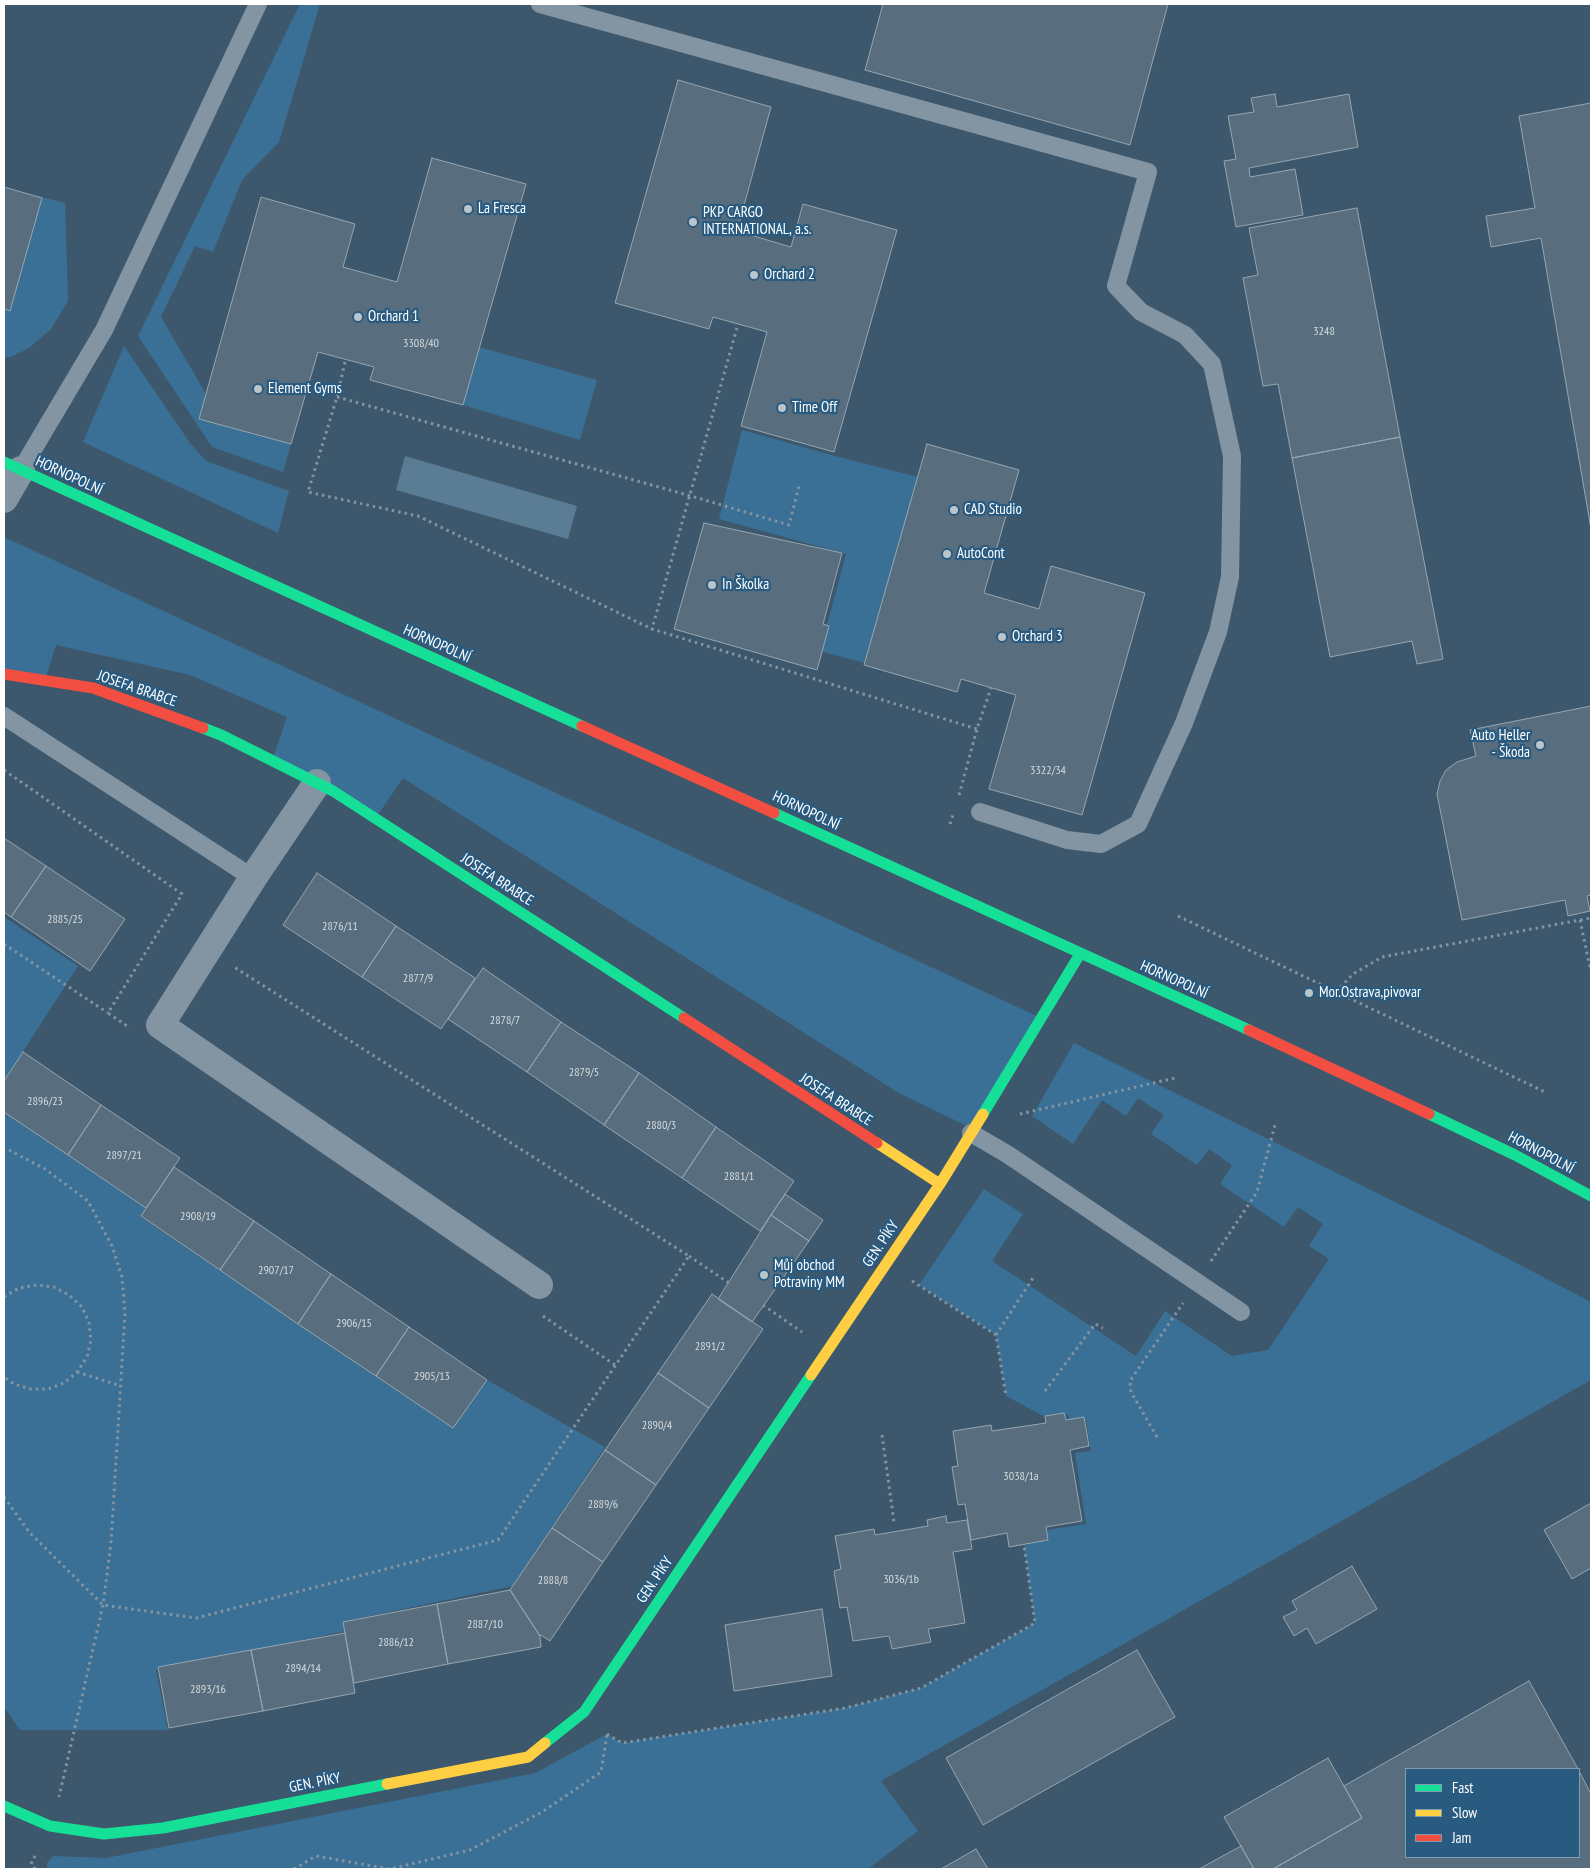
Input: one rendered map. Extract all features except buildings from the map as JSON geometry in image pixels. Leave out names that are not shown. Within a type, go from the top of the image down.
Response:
[{"type":"street","points":[[4,499],[13,466]]},
{"type":"street","name":"HORNOPOLNÍ","points":[[13,466],[1387,1094],[1515,1156],[1591,1196]]},
{"type":"street","name":"JOSEFA BRABCE","points":[[4,674],[93,688],[222,735],[333,791],[940,1184]]},
{"type":"street","points":[[316,783],[160,1025],[539,1285]]},
{"type":"street","name":"GEN. PÍKY","points":[[4,1806],[50,1826],[104,1834],[162,1828],[528,1757],[584,1712],[940,1184],[1080,954]]},
{"type":"lane","points":[[13,466],[104,330],[258,4]]},
{"type":"lane","points":[[540,4],[1148,172],[1116,286],[1142,312],[1185,336],[1212,364],[1232,456],[1230,577],[1218,632],[1184,723],[1138,824],[1101,844],[1068,840],[980,812]]},
{"type":"lane","points":[[4,716],[253,878]]},
{"type":"lane","points":[[971,1133],[989,1143],[1241,1312]]},
{"type":"path","points":[[652,629],[737,328]]},
{"type":"path","points":[[345,362],[337,397],[308,492],[418,516],[652,629],[977,728]]},
{"type":"path","points":[[337,397],[789,525],[798,486]]},
{"type":"path","points":[[957,804],[977,728],[992,688]]},
{"type":"path","points":[[950,824],[955,810]]},
{"type":"path","points":[[1178,916],[1544,1092]]},
{"type":"path","points":[[1336,992],[1353,974],[1382,957],[1591,918]]},
{"type":"path","points":[[1580,920],[1591,972]]},
{"type":"path","points":[[4,944],[108,1013]]},
{"type":"path","points":[[207,950],[728,1282]]},
{"type":"path","points":[[989,1143],[1007,1117],[1174,1078]]},
{"type":"path","points":[[9,1150],[44,1169],[88,1201],[112,1246],[122,1277],[125,1313],[111,1543],[103,1604],[62,1786],[50,1826]]},
{"type":"path","points":[[4,1497],[29,1532],[103,1604],[196,1618],[498,1540],[689,1256]]},
{"type":"path","points":[[908,1277],[996,1335]]},
{"type":"path","points":[[1006,1396],[996,1335],[1033,1278]]},
{"type":"path","points":[[4,1297],[19,1288],[37,1284],[54,1287],[69,1295],[82,1307],[89,1323],[91,1340],[87,1358],[77,1372],[64,1383],[48,1389],[30,1389],[14,1384],[4,1377]]},
{"type":"path","points":[[763,1305],[828,1350]]},
{"type":"path","points":[[1045,1391],[1095,1324],[1103,1328]]},
{"type":"path","points":[[77,1372],[122,1386]]},
{"type":"path","points":[[1130,1381],[1132,1392],[1156,1437]]},
{"type":"path","points":[[882,1435],[894,1522]]},
{"type":"path","points":[[584,1712],[607,1734],[622,1742],[844,1708],[921,1688],[1035,1623],[1024,1545]]},
{"type":"path","points":[[294,1869],[316,1856],[390,1869],[470,1850],[542,1812],[601,1772],[607,1734]]},
{"type":"shaded area","points":[[300,4],[320,4],[279,142],[242,180],[213,252],[195,246],[161,317],[206,394],[199,419],[291,444],[283,472],[212,447],[138,336]]},
{"type":"shaded area","points":[[38,196],[65,203],[68,301],[51,329],[29,348],[11,357],[4,357],[4,307],[8,308]]},
{"type":"shaded area","points":[[124,346],[190,443],[206,461],[289,491],[278,533],[83,442]]},
{"type":"shaded area","points":[[479,347],[597,380],[580,440],[463,405]]},
{"type":"shaded area","points":[[742,430],[918,477],[865,663],[820,651],[846,554],[719,519]]},
{"type":"shaded area","points":[[405,456],[577,506],[568,539],[396,490]]},
{"type":"shaded area","points":[[4,537],[1041,1018],[973,1129],[899,1093],[403,778],[375,819],[272,761],[287,717],[190,675],[56,645],[45,680],[4,674]]},
{"type":"shaded area","points":[[4,917],[78,966],[4,1081]]},
{"type":"shaded area","points":[[1074,1043],[1476,1242],[1591,1302],[1591,1380],[881,1781],[918,1831],[868,1869],[47,1869],[47,1863],[53,1856],[106,1858],[535,1773],[607,1734],[622,1743],[845,1708],[921,1688],[1035,1623],[1024,1545],[1048,1540],[1047,1530],[1086,1524],[1075,1453],[1091,1451],[1086,1421],[1070,1423],[1068,1415],[1047,1418],[1006,1396],[996,1335],[919,1285],[984,1189],[1023,1214],[992,1261],[1136,1356],[1165,1311],[1232,1356],[1268,1350],[1329,1259],[1309,1246],[1323,1224],[1298,1207],[1284,1227],[1220,1184],[1232,1165],[1209,1149],[1197,1165],[1151,1134],[1164,1115],[1138,1098],[1126,1116],[1102,1100],[1073,1144],[1032,1116]]},
{"type":"shaded area","points":[[4,1112],[146,1208],[141,1217],[453,1428],[487,1380],[605,1447],[513,1586],[346,1621],[346,1631],[156,1670],[168,1730],[20,1730],[4,1707],[4,1604],[6,1602],[4,1599]]},
{"type":"traffic: fast","points":[[4,462],[582,726]]},
{"type":"traffic: fast","points":[[203,728],[221,735],[333,791],[684,1018]]},
{"type":"traffic: fast","points":[[774,813],[1249,1030]]},
{"type":"traffic: fast","points":[[983,1114],[1080,954]]},
{"type":"traffic: fast","points":[[1429,1114],[1515,1155],[1591,1196]]},
{"type":"traffic: fast","points":[[545,1743],[584,1712],[811,1375]]},
{"type":"traffic: fast","points":[[4,1806],[50,1826],[104,1834],[163,1828],[387,1784]]},
{"type":"traffic: slow","points":[[811,1375],[940,1184],[983,1114]]},
{"type":"traffic: slow","points":[[877,1143],[940,1184]]},
{"type":"traffic: slow","points":[[387,1784],[528,1757],[545,1743]]},
{"type":"traffic: jam","points":[[4,674],[93,688],[203,728]]},
{"type":"traffic: jam","points":[[582,726],[774,813]]},
{"type":"traffic: jam","points":[[684,1018],[877,1143]]},
{"type":"traffic: jam","points":[[1249,1030],[1429,1114]]},
{"type":"place","name":"La Fresca","points":[[468,209]]},
{"type":"place","name":"PKP CARGO INTERNATIONAL, a.s.","points":[[693,222]]},
{"type":"place","name":"Orchard 2","points":[[754,275]]},
{"type":"place","name":"Orchard 1","points":[[358,317]]},
{"type":"place","name":"Element Gyms","points":[[258,389]]},
{"type":"place","name":"Time Off","points":[[782,408]]},
{"type":"place","name":"CAD Studio","points":[[954,510]]},
{"type":"place","name":"AutoCont","points":[[947,554]]},
{"type":"place","name":"In Školka","points":[[712,585]]},
{"type":"place","name":"Orchard 3","points":[[1002,637]]},
{"type":"place","name":"Auto Heller - Škoda","points":[[1540,745]]},
{"type":"place","name":"Mor.Ostrava,pivovar","points":[[1309,993]]},
{"type":"place","name":"Můj obchod Potraviny MM","points":[[764,1275]]}]
